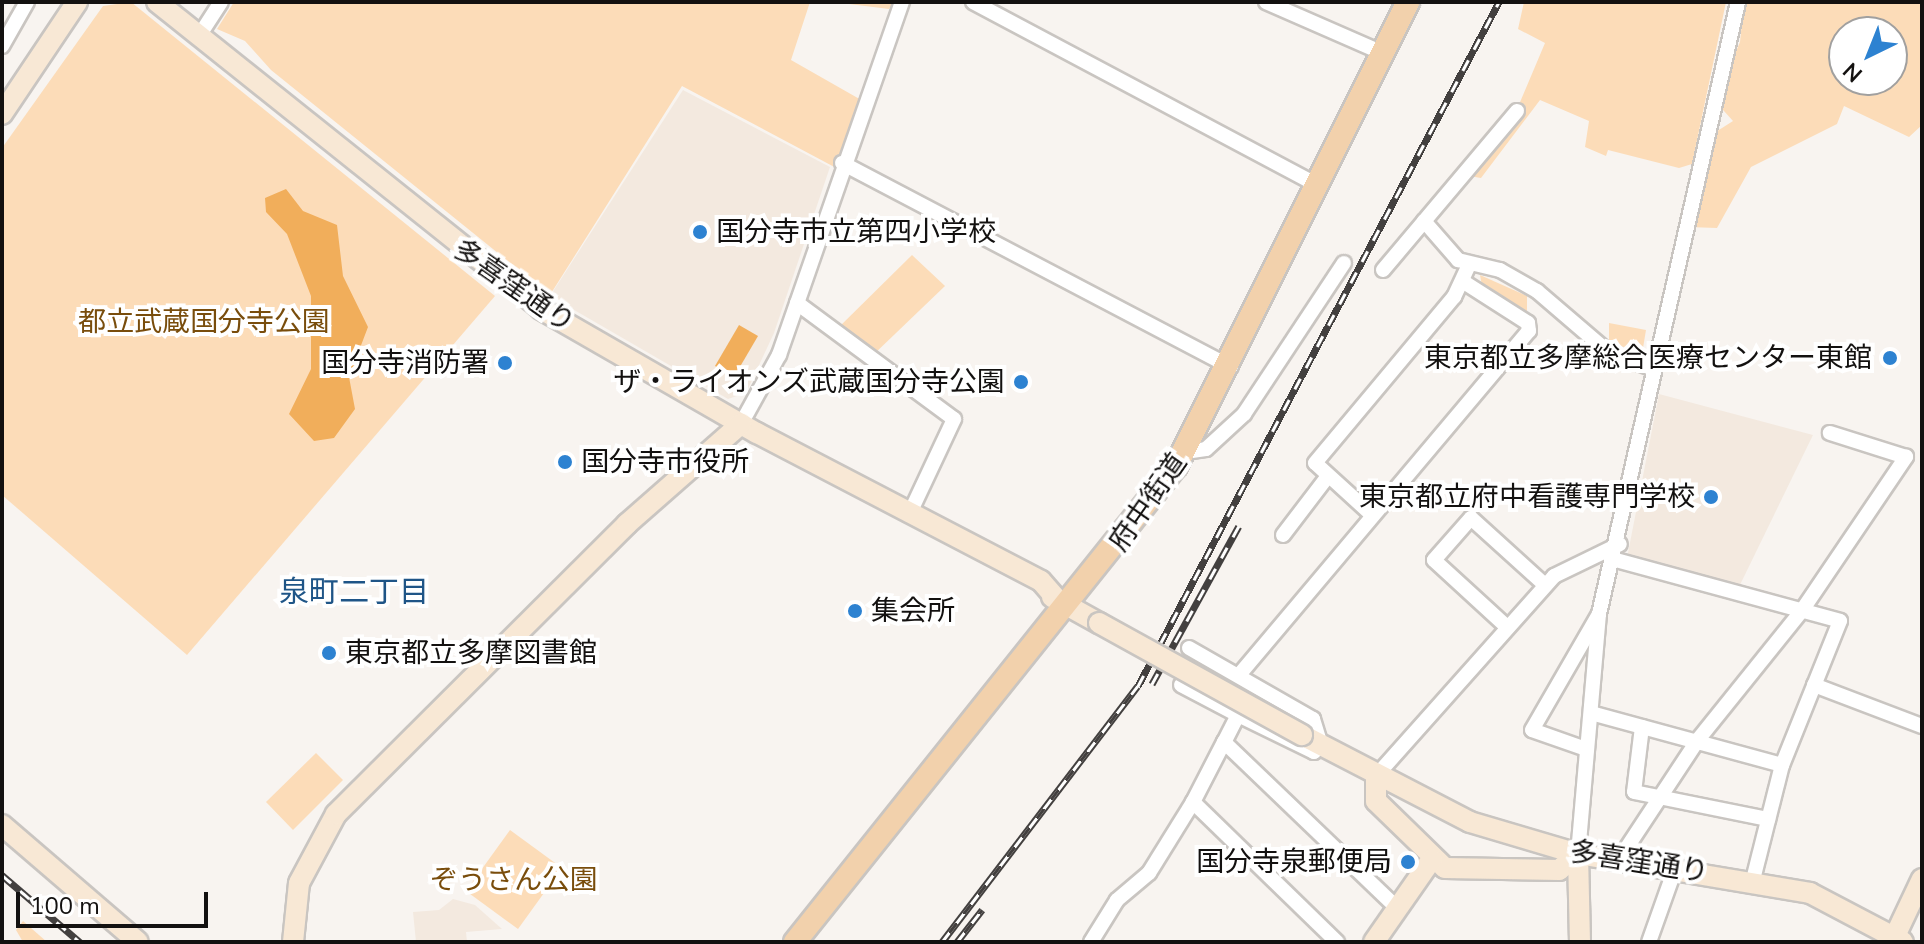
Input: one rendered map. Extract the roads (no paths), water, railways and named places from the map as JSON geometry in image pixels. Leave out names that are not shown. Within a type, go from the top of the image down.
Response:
[{"type":"main road","points":[[4,105],[77,2]]},
{"type":"main road","name":"多喜窪通り","points":[[157,2],[533,303],[741,424],[909,515],[1041,581],[1062,602],[1376,776],[1470,822],[1578,854],[1753,880],[1836,902],[1899,939]]},
{"type":"main road","name":"府中街道","points":[[795,942],[1062,602],[1185,452],[1231,367],[1408,2]]},
{"type":"main road","points":[[293,942],[299,883],[336,814],[627,524],[741,424]]},
{"type":"main road","points":[[1376,776],[1376,801],[1432,859],[1459,870],[1559,870],[1578,854]]},
{"type":"main road","points":[[2,825],[138,942]]},
{"type":"main road","points":[[1578,854],[1580,942]]},
{"type":"main road","points":[[1374,942],[1432,859]]},
{"type":"main road","points":[[1899,939],[1922,879]]},
{"type":"street","points":[[2,46],[27,2]]},
{"type":"street","points":[[199,36],[221,2]]},
{"type":"street","points":[[741,424],[779,355],[842,163],[902,2]]},
{"type":"street","points":[[973,2],[1319,186]]},
{"type":"street","points":[[1266,2],[1383,53]]},
{"type":"street","points":[[1586,749],[1532,730],[1599,614],[1616,560],[1654,369],[1738,2]]},
{"type":"street","points":[[1383,270],[1517,111]]},
{"type":"street","points":[[842,163],[1231,367]]},
{"type":"street","points":[[1424,221],[1469,265],[1500,270],[1537,291],[1607,351],[1654,369]]},
{"type":"street","points":[[1185,452],[1206,449],[1244,414],[1344,263]]},
{"type":"street","points":[[1370,513],[1315,463],[1464,282],[1469,265]]},
{"type":"street","points":[[1239,675],[1370,513],[1529,331],[1528,323],[1464,282]]},
{"type":"street","points":[[797,303],[954,419],[909,515]]},
{"type":"street","points":[[1618,861],[1697,741],[1803,609],[1906,457],[1830,433]]},
{"type":"street","points":[[1283,535],[1328,476]]},
{"type":"street","points":[[1507,627],[1434,560],[1471,518],[1545,585]]},
{"type":"street","points":[[1376,776],[1545,585],[1620,544]]},
{"type":"street","points":[[1616,560],[1840,621],[1782,765],[1753,880]]},
{"type":"street","points":[[1578,854],[1599,614]]},
{"type":"street","points":[[1181,685],[1305,753],[1321,745],[1320,730],[1304,712],[1189,648]]},
{"type":"street","points":[[1205,697],[1222,666]]},
{"type":"street","points":[[1814,685],[1922,726]]},
{"type":"street","points":[[1591,713],[1782,765]]},
{"type":"street","points":[[1091,942],[1117,900],[1149,873],[1193,802],[1238,715]]},
{"type":"street","points":[[1642,727],[1630,788],[1768,819]]},
{"type":"street","points":[[1224,742],[1397,908]]},
{"type":"street","points":[[1193,802],[1337,942]]},
{"type":"street","points":[[1649,942],[1675,869]]},
{"type":"railway","points":[[942,942],[1138,686],[1499,2]]},
{"type":"railway","points":[[1152,684],[1239,526]]},
{"type":"railway","points":[[2,875],[80,942]]},
{"type":"railway","points":[[957,942],[982,910]]},
{"type":"place","name":"国分寺市立第四小学校","points":[[700,232]]},
{"type":"place","name":"東京都立多摩総合医療センター東館","points":[[1890,358]]},
{"type":"place","name":"国分寺消防署","points":[[505,363]]},
{"type":"place","name":"ザ・ライオンズ武蔵国分寺公園","points":[[1021,382]]},
{"type":"place","name":"国分寺市役所","points":[[565,462]]},
{"type":"place","name":"東京都立府中看護専門学校","points":[[1711,497]]},
{"type":"place","name":"集会所","points":[[855,611]]},
{"type":"place","name":"東京都立多摩図書館","points":[[329,653]]},
{"type":"place","name":"国分寺泉郵便局","points":[[1408,862]]},
{"type":"district","name":"泉町二丁目","points":[[354,593]]},
{"type":"park label","name":"都立武蔵国分寺公園","points":[[204,322]]},
{"type":"park label","name":"ぞうさん公園","points":[[514,880]]}]
